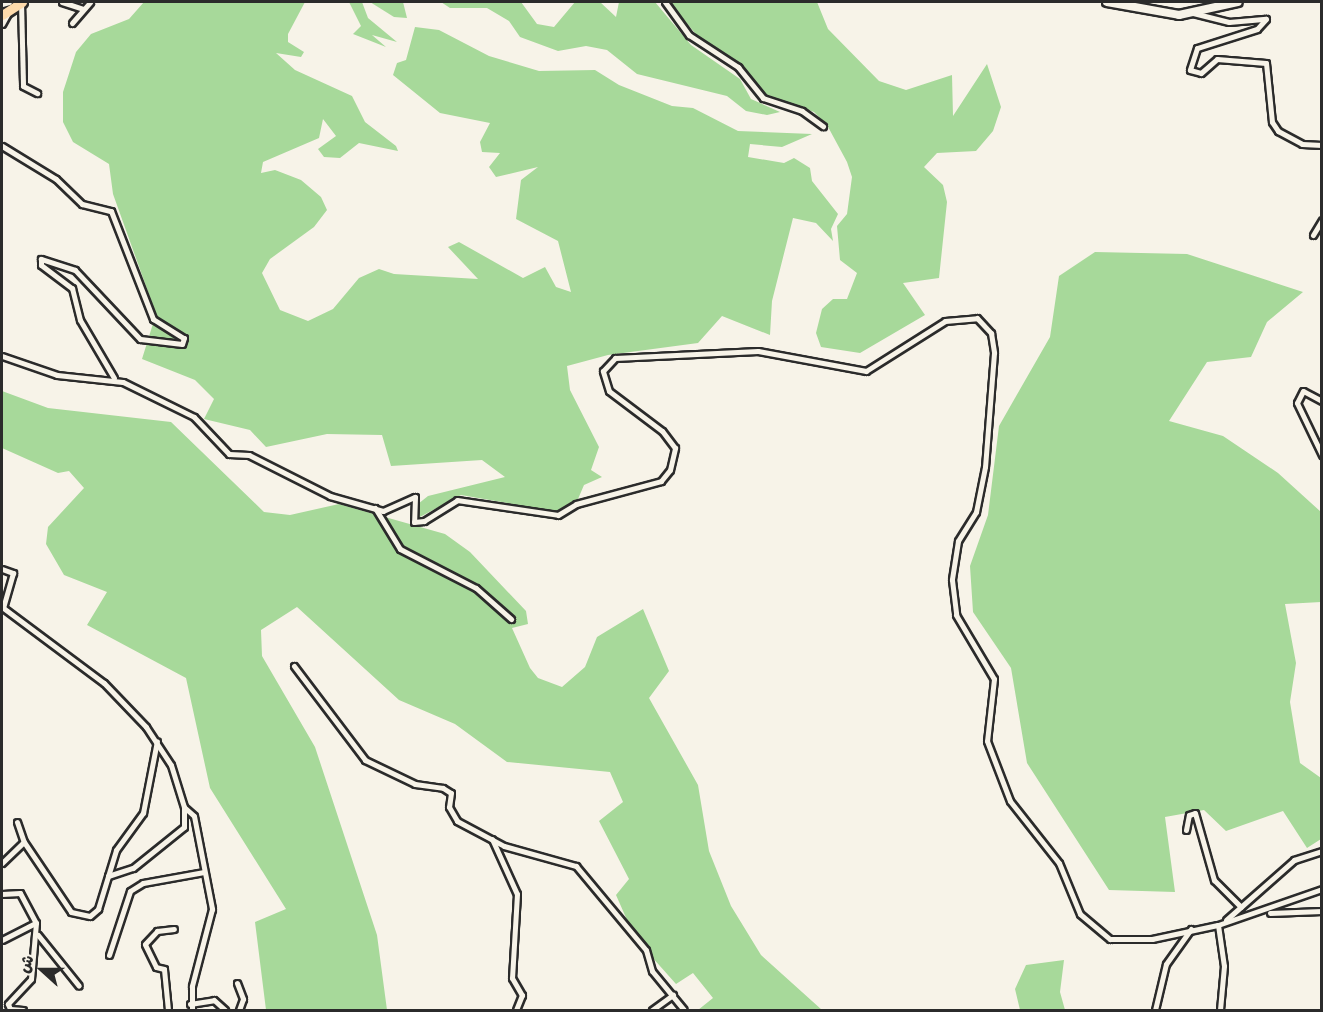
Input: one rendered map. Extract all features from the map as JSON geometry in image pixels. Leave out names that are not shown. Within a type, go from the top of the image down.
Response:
[{"type":"main road","points":[[5,8],[22,2]]},
{"type":"street","points":[[22,2],[23,86],[37,93]]},
{"type":"street","points":[[62,2],[83,9]]},
{"type":"street","points":[[72,23],[90,2]]},
{"type":"street","points":[[665,2],[689,35],[738,67],[763,98],[802,111],[823,126]]},
{"type":"street","points":[[1107,2],[1193,12],[1229,22],[1266,19],[1257,29],[1197,48],[1190,70],[1201,73],[1216,58],[1266,63],[1278,131],[1302,144],[1322,145]]},
{"type":"street","points":[[1193,12],[1238,2]]},
{"type":"street","points":[[2,24],[5,8]]},
{"type":"street","points":[[2,146],[56,179],[82,204],[111,210],[153,319],[184,338],[182,344],[140,339],[75,270],[41,259],[41,265],[72,288],[80,320],[114,378]]},
{"type":"street","points":[[1313,235],[1322,220]]},
{"type":"street","points":[[2,356],[57,375],[114,378],[194,417],[229,454],[249,455],[330,496],[394,511],[415,497],[414,522],[457,500],[558,515],[576,504],[661,481],[670,470],[675,448],[671,438],[609,391],[603,371],[615,358],[758,351],[866,371],[945,321],[976,318],[986,324],[994,353],[985,467],[976,512],[958,541],[952,580],[956,615],[994,679],[987,741],[991,760],[1018,815],[1059,863],[1080,914],[1098,933],[1129,941],[1218,925],[1294,860],[1322,851]]},
{"type":"street","points":[[1322,401],[1303,391],[1297,403],[1322,455]]},
{"type":"street","points":[[375,508],[400,549],[476,588],[511,619]]},
{"type":"street","points":[[2,569],[13,573],[2,607],[104,683],[157,741],[184,807],[184,827],[133,868],[108,876]]},
{"type":"street","points":[[294,666],[365,760],[415,784],[443,788],[451,793],[449,807],[457,820],[504,846],[576,867],[610,902],[619,924],[646,950],[652,971],[684,1011]]},
{"type":"street","points":[[17,822],[24,842],[79,918],[98,909],[121,839],[142,813],[157,741]]},
{"type":"street","points":[[184,807],[194,816],[212,918],[191,1007]]},
{"type":"street","points":[[1186,830],[1189,815],[1195,813],[1214,880],[1241,907]]},
{"type":"street","points":[[490,837],[517,894],[512,978],[522,995],[516,1011]]},
{"type":"street","points":[[2,863],[24,842]]},
{"type":"street","points":[[109,955],[130,891],[143,883],[204,872]]},
{"type":"street","points":[[1224,921],[1261,913],[1322,889]]},
{"type":"street","points":[[2,894],[20,893],[36,923],[38,935],[31,979],[9,1002],[6,1010],[23,1011]]},
{"type":"street","points":[[1261,913],[1322,911]]},
{"type":"street","points":[[2,940],[36,923]]},
{"type":"street","points":[[1218,925],[1224,966],[1220,1011]]},
{"type":"street","points":[[168,1011],[164,969],[156,967],[145,944],[158,931],[174,929]]},
{"type":"street","points":[[1155,1011],[1166,964],[1191,929]]},
{"type":"street","points":[[38,935],[79,986]]},
{"type":"street","points":[[237,983],[243,999],[238,1011]]},
{"type":"street","points":[[652,1011],[673,996]]},
{"type":"street","points":[[191,1007],[214,1000],[225,1011]]},
{"type":"green space","points":[[144,2],[305,2],[288,34],[288,42],[304,52],[301,57],[276,53],[295,70],[352,96],[365,122],[396,146],[398,151],[359,143],[340,158],[324,157],[318,149],[336,136],[323,119],[319,138],[263,162],[261,173],[275,170],[301,180],[321,197],[327,210],[314,227],[270,259],[262,273],[280,310],[308,321],[333,309],[359,278],[379,269],[394,274],[478,279],[448,247],[459,242],[523,278],[545,267],[556,287],[571,292],[558,241],[516,219],[521,180],[538,167],[496,177],[489,167],[500,153],[482,152],[480,142],[490,123],[440,113],[393,75],[397,63],[406,60],[415,27],[439,30],[489,56],[539,71],[595,70],[619,85],[672,106],[693,108],[738,131],[812,134],[782,147],[750,144],[748,157],[784,163],[794,158],[810,168],[812,181],[838,214],[831,229],[833,241],[816,223],[793,218],[772,301],[770,335],[722,316],[698,343],[608,355],[567,366],[570,390],[599,447],[591,470],[602,477],[584,485],[578,499],[558,512],[461,495],[418,518],[418,504],[428,496],[505,477],[482,460],[391,466],[382,435],[327,434],[266,447],[250,430],[204,419],[214,399],[195,380],[142,359],[156,314],[113,194],[109,164],[73,142],[63,122],[63,92],[76,52],[91,34],[129,19]]},
{"type":"green space","points":[[349,2],[362,2],[368,18],[397,42],[372,35],[386,47],[353,34],[361,26]]},
{"type":"green space","points":[[370,2],[403,2],[407,18],[394,17]]},
{"type":"green space","points":[[441,2],[521,2],[537,24],[554,27],[575,2],[600,2],[616,17],[619,2],[655,2],[691,45],[740,79],[751,99],[780,112],[767,115],[746,111],[727,96],[637,74],[607,50],[586,46],[558,51],[520,37],[509,21],[487,8],[450,8]]},
{"type":"green space","points":[[669,2],[817,2],[828,29],[879,81],[906,90],[952,75],[953,116],[987,64],[1001,107],[993,131],[976,151],[937,153],[924,167],[943,185],[947,202],[939,278],[903,283],[925,315],[860,353],[821,347],[816,333],[822,309],[833,299],[847,299],[857,273],[840,260],[837,226],[847,214],[852,177],[847,162],[827,125],[814,112],[760,92],[739,63],[700,39]]},
{"type":"green space","points":[[1095,252],[1187,254],[1303,292],[1267,322],[1251,357],[1207,362],[1169,421],[1223,436],[1278,473],[1321,512],[1321,602],[1285,604],[1296,663],[1290,702],[1300,763],[1321,778],[1321,839],[1307,848],[1283,811],[1226,831],[1204,810],[1165,817],[1175,892],[1109,890],[1027,763],[1011,668],[973,612],[970,566],[988,515],[999,426],[1050,337],[1059,276]]},
{"type":"green space","points":[[2,391],[48,408],[171,422],[264,512],[290,515],[339,504],[445,534],[470,552],[526,611],[528,624],[512,628],[530,668],[538,678],[562,687],[585,667],[597,637],[643,609],[669,671],[649,698],[698,785],[709,851],[731,906],[761,955],[822,1010],[698,1010],[713,998],[693,973],[676,984],[635,938],[616,895],[629,879],[599,821],[623,802],[610,772],[507,762],[455,724],[399,700],[297,607],[261,630],[262,656],[315,747],[377,935],[387,1010],[266,1010],[255,922],[286,909],[210,788],[186,678],[87,625],[107,592],[64,575],[46,544],[48,527],[84,488],[69,471],[58,473],[2,448]]},
{"type":"green space","points":[[1064,960],[1060,992],[1065,1010],[1020,1010],[1015,989],[1026,965]]}]
